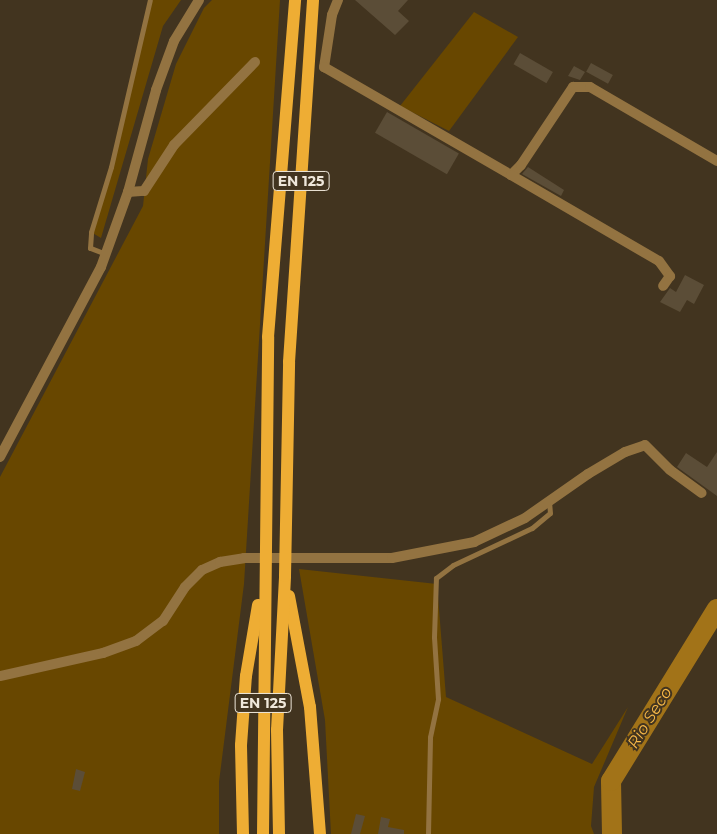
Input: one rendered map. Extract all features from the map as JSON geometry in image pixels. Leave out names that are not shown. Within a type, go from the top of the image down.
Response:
[{"type":"main road","name":"EN 125","points":[[263,834],[263,573],[268,337],[295,0]]},
{"type":"main road","name":"EN 125","points":[[279,834],[277,730],[285,576],[289,362],[313,0]]},
{"type":"main road","points":[[243,834],[241,745],[246,676],[263,573]]},
{"type":"main road","points":[[285,576],[310,706],[320,834]]},
{"type":"street","points":[[0,457],[106,254],[128,192],[156,90],[174,41],[199,0]]},
{"type":"street","points":[[338,0],[332,15],[324,67],[659,261],[670,276],[663,286]]},
{"type":"street","points":[[128,192],[144,191],[174,145],[255,62]]},
{"type":"street","points":[[510,175],[521,165],[574,87],[590,87],[717,161]]},
{"type":"street","points":[[0,676],[103,653],[136,641],[163,621],[184,587],[202,570],[220,562],[244,558],[392,558],[474,542],[525,518],[595,469],[645,445],[670,470],[702,493]]},
{"type":"lane","points":[[106,254],[90,248],[91,232],[111,167],[150,0]]},
{"type":"lane","points":[[428,834],[430,737],[438,699],[434,637],[436,578],[453,565],[532,528],[550,513],[549,501]]},
{"type":"shaded area","points":[[150,0],[181,0],[163,26],[101,238],[91,232],[111,167]]},
{"type":"shaded area","points":[[212,0],[280,0],[244,584],[219,782],[219,834],[0,834],[0,477],[143,206],[148,159],[176,64],[204,8]]},
{"type":"shaded area","points":[[474,12],[518,37],[449,131],[400,106]]},
{"type":"shaded area","points":[[299,569],[437,584],[446,697],[592,764],[628,707],[594,787],[591,826],[594,834],[331,834],[325,720]]},
{"type":"building","points":[[355,0],[408,0],[398,11],[409,21],[395,35]]},
{"type":"building","points":[[520,53],[553,72],[546,83],[514,64]]},
{"type":"building","points":[[591,63],[613,75],[608,84],[586,72]]},
{"type":"building","points":[[574,66],[585,72],[580,80],[568,76]]},
{"type":"building","points":[[387,112],[459,154],[447,174],[375,133]]},
{"type":"building","points":[[528,167],[564,190],[561,196],[522,174]]},
{"type":"building","points":[[685,275],[704,285],[694,304],[687,300],[680,312],[660,302],[670,288],[676,292]]},
{"type":"building","points":[[717,452],[717,496],[677,467],[686,453],[707,467]]},
{"type":"building","points":[[76,769],[85,772],[80,791],[72,789]]},
{"type":"building","points":[[356,814],[365,816],[360,834],[351,834]]},
{"type":"building","points":[[381,817],[390,819],[388,827],[404,830],[404,834],[378,834]]},
{"type":"waterway","name":"Rio Seco","points":[[612,834],[611,781],[717,609]]}]
